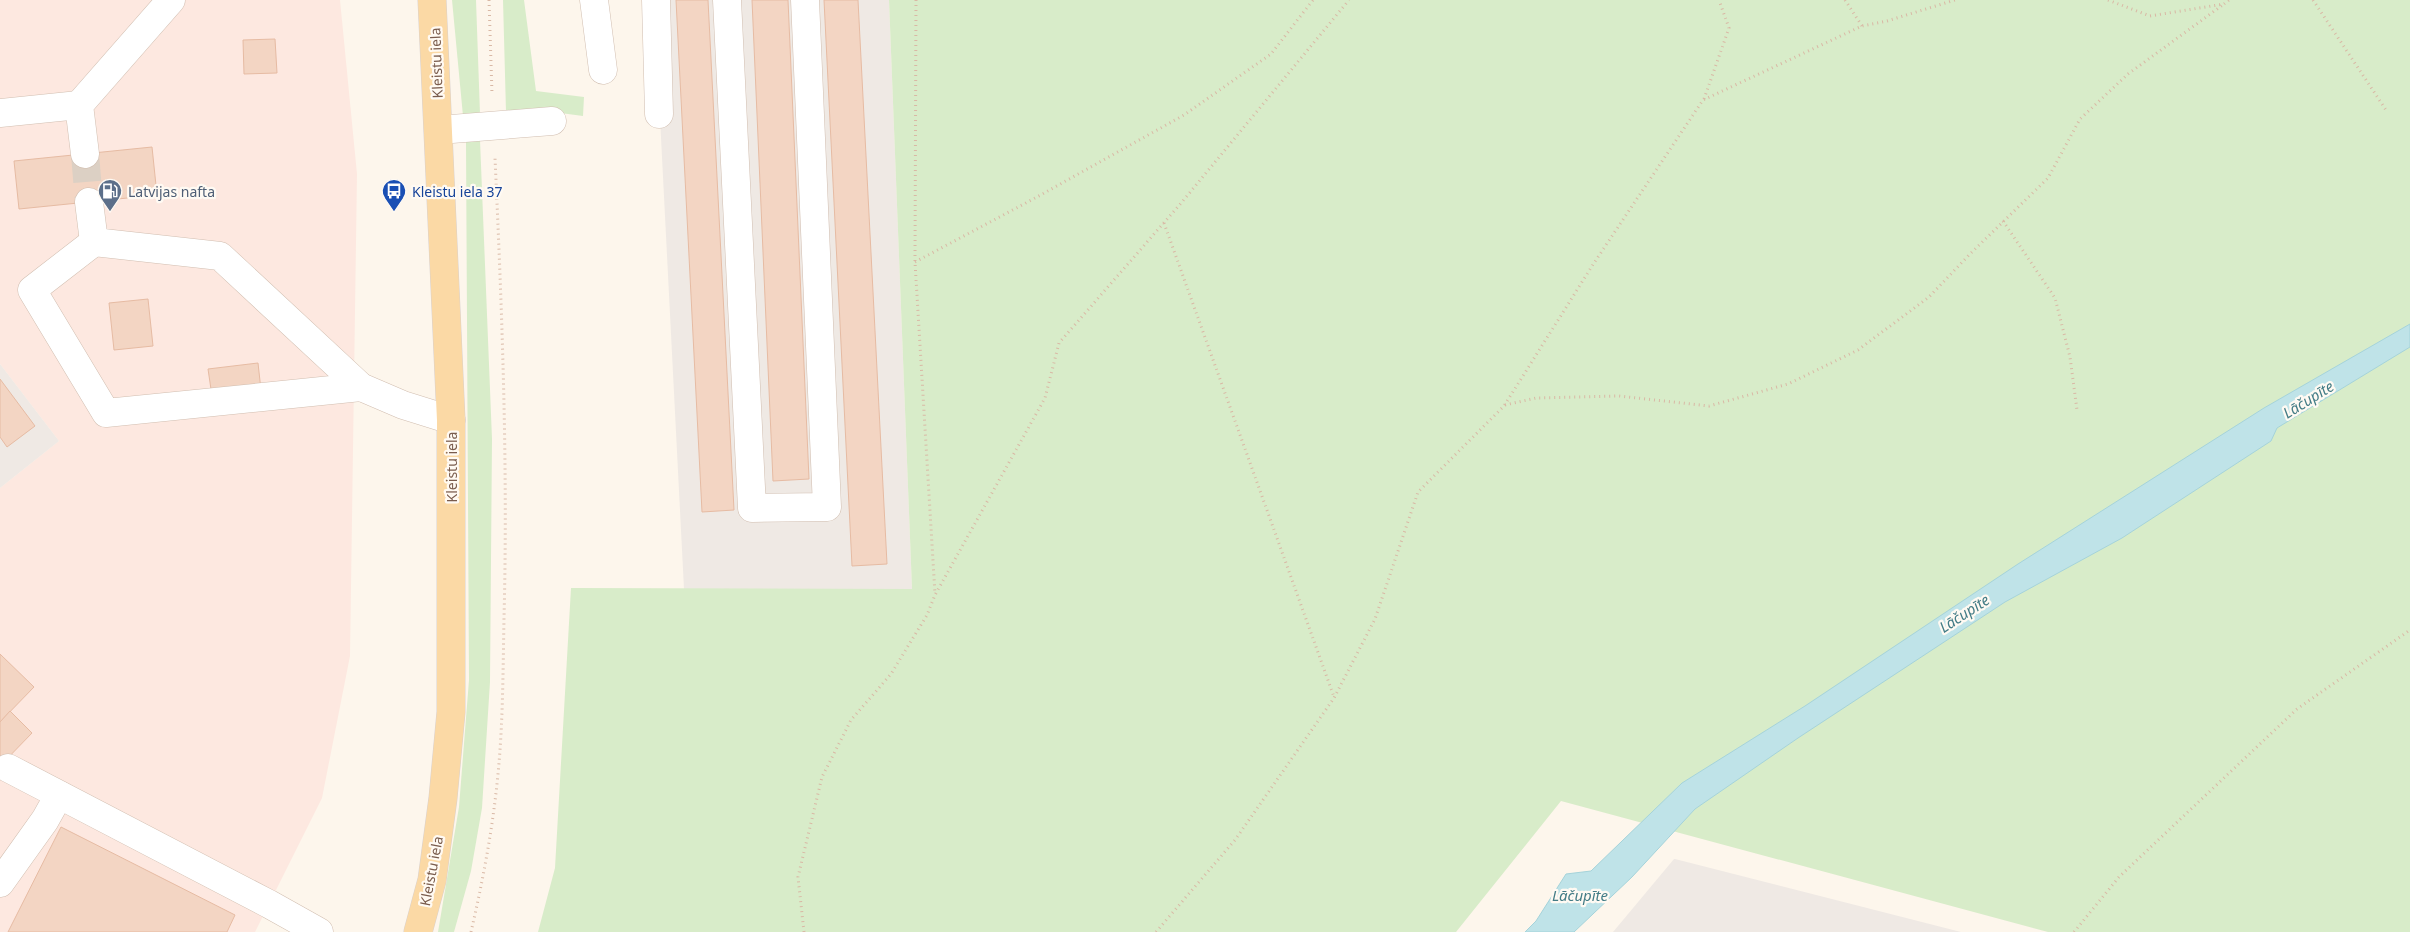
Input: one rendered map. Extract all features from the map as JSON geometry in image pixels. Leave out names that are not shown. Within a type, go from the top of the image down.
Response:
[{"type":"main road","name":"Kleistu iela","points":[[418,932],[432,880],[443,798],[451,712],[451,420],[432,0]]},
{"type":"lane","points":[[0,113],[79,105],[171,0]]},
{"type":"lane","points":[[594,0],[603,70]]},
{"type":"lane","points":[[656,0],[659,114]]},
{"type":"lane","points":[[726,0],[752,508],[827,507],[805,0]]},
{"type":"lane","points":[[79,105],[85,154]]},
{"type":"lane","points":[[439,130],[552,121]]},
{"type":"lane","points":[[90,202],[94,242]]},
{"type":"lane","points":[[361,387],[106,413],[32,290],[94,242],[220,256],[361,387],[403,405],[451,420]]},
{"type":"lane","points":[[8,768],[319,932]]},
{"type":"lane","points":[[0,883],[45,820],[59,795]]},
{"type":"path","points":[[471,932],[492,824],[498,774],[502,702],[505,572],[504,356],[489,0]]},
{"type":"path","points":[[916,0],[916,262],[935,595]]},
{"type":"path","points":[[916,262],[1184,115],[1271,54],[1313,0]]},
{"type":"path","points":[[804,932],[798,876],[822,777],[851,720],[891,674],[927,615],[935,595],[1045,398],[1059,343],[1164,222],[1349,0]]},
{"type":"path","points":[[1156,932],[1235,840],[1334,698],[1375,619],[1418,492],[1504,406],[1594,263],[1703,100],[1729,28],[1719,0]]},
{"type":"path","points":[[1845,0],[1862,26]]},
{"type":"path","points":[[1703,100],[1862,26],[1887,21],[1955,0]]},
{"type":"path","points":[[2108,0],[2150,16],[2224,4]]},
{"type":"path","points":[[1504,406],[1536,398],[1619,396],[1710,406],[1788,384],[1858,350],[1929,298],[2003,221],[2048,178],[2080,119],[2128,74],[2229,0]]},
{"type":"path","points":[[2313,0],[2386,110]]},
{"type":"path","points":[[2003,221],[2055,298],[2070,357],[2077,410]]},
{"type":"path","points":[[1164,222],[1334,698]]},
{"type":"path","points":[[2074,932],[2119,877],[2297,708],[2410,630]]},
{"type":"shaded area","points":[[0,0],[340,0],[357,174],[350,656],[322,798],[255,932],[0,932],[0,488],[59,441],[0,364]]},
{"type":"shaded area","points":[[654,0],[889,0],[912,589],[684,589]]},
{"type":"shaded area","points":[[0,364],[59,441],[0,488]]},
{"type":"shaded area","points":[[1675,859],[1961,932],[1613,932]]},
{"type":"green space","points":[[452,0],[476,0],[480,114],[463,116]]},
{"type":"green space","points":[[503,0],[524,0],[536,91],[584,97],[583,116],[538,110],[506,112]]},
{"type":"green space","points":[[889,0],[2410,0],[2410,932],[2048,932],[1561,801],[1456,932],[538,932],[555,868],[571,588],[912,589]]},
{"type":"green space","points":[[480,140],[492,439],[490,682],[482,808],[471,871],[454,932],[438,932],[459,807],[469,680],[466,142]]},
{"type":"water","name":"Lāčupīte","points":[[2410,324],[2410,347],[2277,428],[2271,441],[2122,538],[2005,602],[1798,738],[1695,809],[1632,877],[1574,932],[1525,932],[1536,921],[1566,874],[1591,871],[1682,783],[1805,706],[2018,564],[2264,408]]},
{"type":"building","points":[[676,0],[708,0],[734,510],[702,512]]},
{"type":"building","points":[[752,0],[788,0],[809,479],[773,481]]},
{"type":"building","points":[[824,0],[858,0],[887,564],[852,566]]},
{"type":"building","points":[[275,39],[277,73],[244,74],[243,40]]},
{"type":"building","points":[[152,147],[157,195],[19,209],[14,161]]},
{"type":"building","points":[[148,299],[153,346],[114,350],[109,303]]},
{"type":"building","points":[[258,363],[261,390],[212,396],[208,369]]},
{"type":"building","points":[[0,379],[35,426],[7,447],[0,437]]},
{"type":"building","points":[[0,654],[34,687],[0,722]]},
{"type":"building","points":[[10,711],[32,733],[0,766],[0,722]]},
{"type":"building","points":[[61,827],[235,915],[227,932],[8,932]]},
{"type":"tunnel","points":[[85,154],[89,202]]},
{"type":"place","name":"Latvijas nafta","points":[[110,212]]},
{"type":"place","name":"Kleistu iela 37","points":[[394,212]]}]
